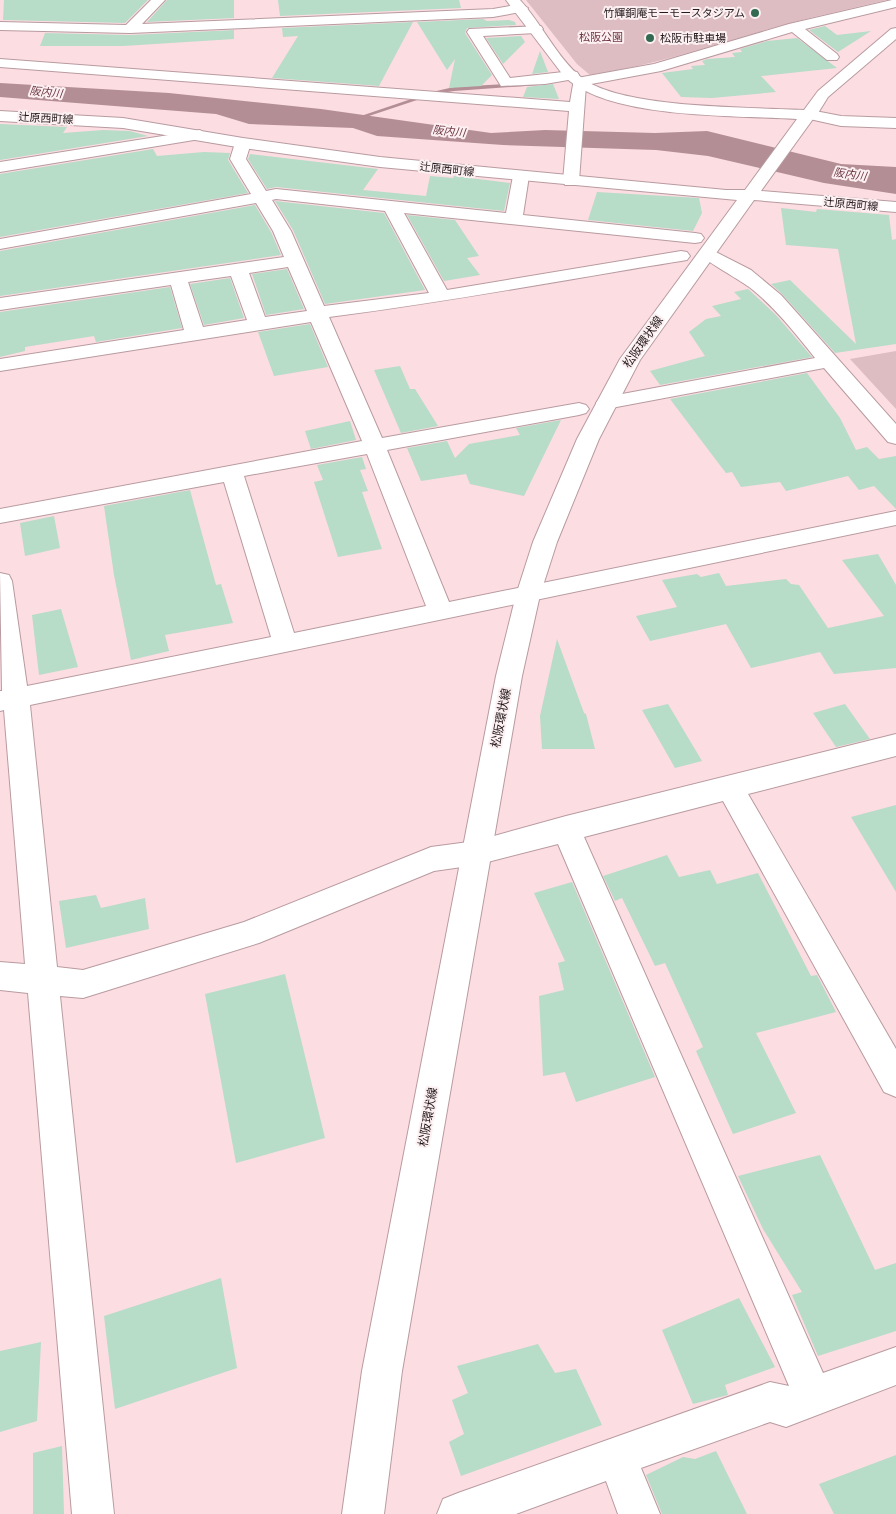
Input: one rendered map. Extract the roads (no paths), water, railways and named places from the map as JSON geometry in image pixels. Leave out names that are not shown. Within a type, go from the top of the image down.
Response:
[{"type":"street","points":[[130,29],[158,0]]},
{"type":"street","points":[[536,29],[474,32],[506,83],[575,79],[656,68],[794,27],[896,3]]},
{"type":"street","points":[[0,26],[130,29],[493,12],[517,4],[575,79],[592,89],[649,104],[807,119],[896,123]]},
{"type":"street","points":[[794,27],[832,57]]},
{"type":"street","name":"松阪環状線","points":[[363,1514],[382,1371],[476,853],[510,676],[528,595],[545,542],[570,479],[606,403],[695,249],[753,191],[807,119],[823,94],[896,32]]},
{"type":"street","points":[[0,64],[578,108]]},
{"type":"street","points":[[571,177],[578,108],[575,79]]},
{"type":"street","points":[[832,120],[842,116],[896,111]]},
{"type":"street","name":"辻原西町線","points":[[0,116],[123,123],[242,143],[380,162],[521,176],[571,177],[726,195],[753,191],[896,207]]},
{"type":"street","points":[[0,167],[200,135]]},
{"type":"street","points":[[242,143],[238,158],[282,231],[374,445],[440,611]]},
{"type":"street","points":[[514,218],[521,176]]},
{"type":"street","points":[[0,244],[133,222],[276,194],[514,218],[695,249],[743,272],[780,303],[828,361],[896,437]]},
{"type":"street","points":[[391,205],[442,297]]},
{"type":"street","points":[[0,365],[318,314],[442,297],[695,249]]},
{"type":"street","points":[[0,304],[294,261]]},
{"type":"street","points":[[238,270],[258,324]]},
{"type":"street","points":[[178,278],[195,334]]},
{"type":"street","points":[[606,403],[828,361]]},
{"type":"street","points":[[0,516],[232,473],[238,470],[578,409]]},
{"type":"street","points":[[232,473],[285,643]]},
{"type":"street","points":[[8,699],[440,611],[528,595],[896,518]]},
{"type":"street","points":[[0,581],[8,699],[43,982],[93,1514]]},
{"type":"street","points":[[0,976],[12,976],[43,982],[83,984],[248,934],[431,859],[476,853],[566,828],[894,749]]},
{"type":"street","points":[[730,788],[896,1081]]},
{"type":"street","points":[[566,828],[813,1396]]},
{"type":"street","points":[[458,1514],[770,1402],[786,1407],[896,1366]]},
{"type":"street","points":[[616,1456],[638,1514]]},
{"type":"water","name":"阪内川","points":[[0,83],[169,93],[321,109],[491,133],[545,130],[655,133],[707,131],[841,164],[896,167],[896,194],[824,183],[708,156],[656,150],[503,145],[377,136],[353,128],[249,124],[216,114],[0,97]]},
{"type":"waterway","points":[[355,119],[434,93],[454,89],[538,84]]},
{"type":"place","name":"竹輝銅庵モーモースタジアム","points":[[755,13]]},
{"type":"place","name":"松阪市駐車場","points":[[650,38]]},
{"type":"park label","name":"松阪公園","points":[[601,37]]}]
